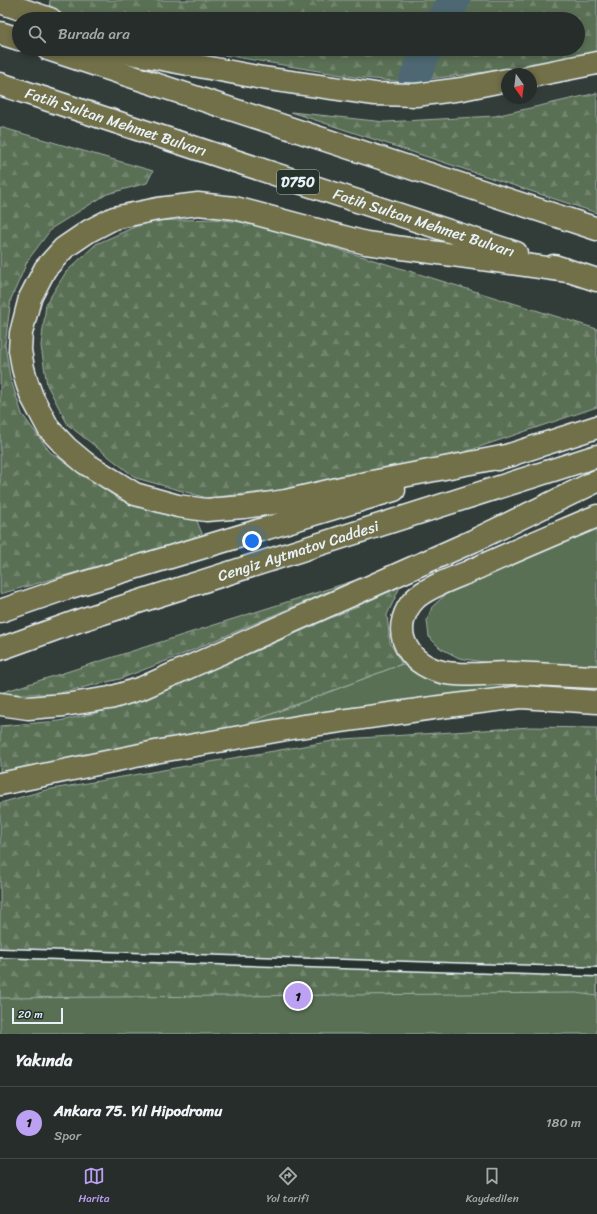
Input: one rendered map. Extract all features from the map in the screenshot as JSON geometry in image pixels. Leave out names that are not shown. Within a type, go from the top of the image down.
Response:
[{"type":"highway","points":[[0,2],[29,12]]},
{"type":"highway","points":[[0,16],[12,20]]},
{"type":"highway","points":[[0,33],[12,37]]},
{"type":"highway","points":[[69,56],[597,230]]},
{"type":"highway","points":[[150,56],[262,78],[375,94],[416,95],[462,89],[501,81]]},
{"type":"highway","points":[[161,56],[173,60]]},
{"type":"highway","points":[[537,75],[597,63]]},
{"type":"highway","name":"Fatih Sultan Mehmet Bulvarı","points":[[0,84],[597,280]]},
{"type":"highway","points":[[512,455],[346,487],[286,501],[244,507],[206,510],[178,506],[135,494],[85,463],[67,448],[49,428],[40,412],[27,383],[20,350],[21,333],[30,298],[45,269],[64,248],[89,231],[114,218],[158,209],[198,204],[235,208],[366,243],[568,270]]},
{"type":"highway","name":"Cengiz Aytmatov Caddesi","points":[[0,611],[67,588],[512,455],[597,427]]},
{"type":"highway","name":"Cengiz Aytmatov Caddesi","points":[[0,649],[81,620],[597,456]]},
{"type":"highway","points":[[0,704],[28,708],[64,705],[110,698],[142,688],[452,550],[597,481]]},
{"type":"highway","points":[[597,516],[435,587],[415,599],[406,612],[402,625],[404,640],[408,650],[416,660],[428,668],[458,674],[509,674],[597,678]]},
{"type":"highway","points":[[0,784],[155,752],[298,726],[521,697],[597,702]]},
{"type":"lane","points":[[0,954],[597,972]]},
{"type":"green space","points":[[50,0],[597,0],[597,54],[529,67],[501,68],[501,70],[403,82],[354,77],[230,56],[585,56],[585,12],[56,12],[49,10]]},
{"type":"green space","points":[[597,93],[597,213],[291,112],[385,122],[495,116]]},
{"type":"green space","points":[[0,127],[153,171],[147,183],[107,194],[52,228],[28,260],[11,299],[5,345],[10,377],[22,414],[50,452],[120,500],[197,521],[203,536],[0,594]]},
{"type":"green space","points":[[214,219],[257,224],[597,329],[597,407],[447,458],[309,487],[207,498],[136,478],[68,425],[47,385],[41,346],[46,304],[66,272],[96,244],[148,221]]},
{"type":"green space","points":[[597,525],[597,667],[489,663],[459,658],[440,648],[429,637],[427,620],[432,607],[447,593]]},
{"type":"green space","points":[[353,581],[179,656],[120,679],[55,694],[0,694],[0,693]]},
{"type":"green space","points":[[400,587],[387,615],[390,643],[402,664],[240,726],[0,774],[0,726],[59,721],[96,713],[135,702],[254,652]]},
{"type":"green space","points":[[402,664],[429,680],[465,685],[521,682],[597,686],[597,693],[240,726]]},
{"type":"green space","points":[[531,727],[597,728],[597,996],[576,993],[0,998],[0,803],[46,790],[344,739]]},
{"type":"green space","points":[[0,939],[597,958],[597,1034],[0,1034]]},
{"type":"waterway","points":[[447,12],[455,0]]},
{"type":"waterway","points":[[414,80],[424,56]]},
{"type":"place","name":"Ankara 75. Yıl Hipodromu","points":[[298,996]]}]
